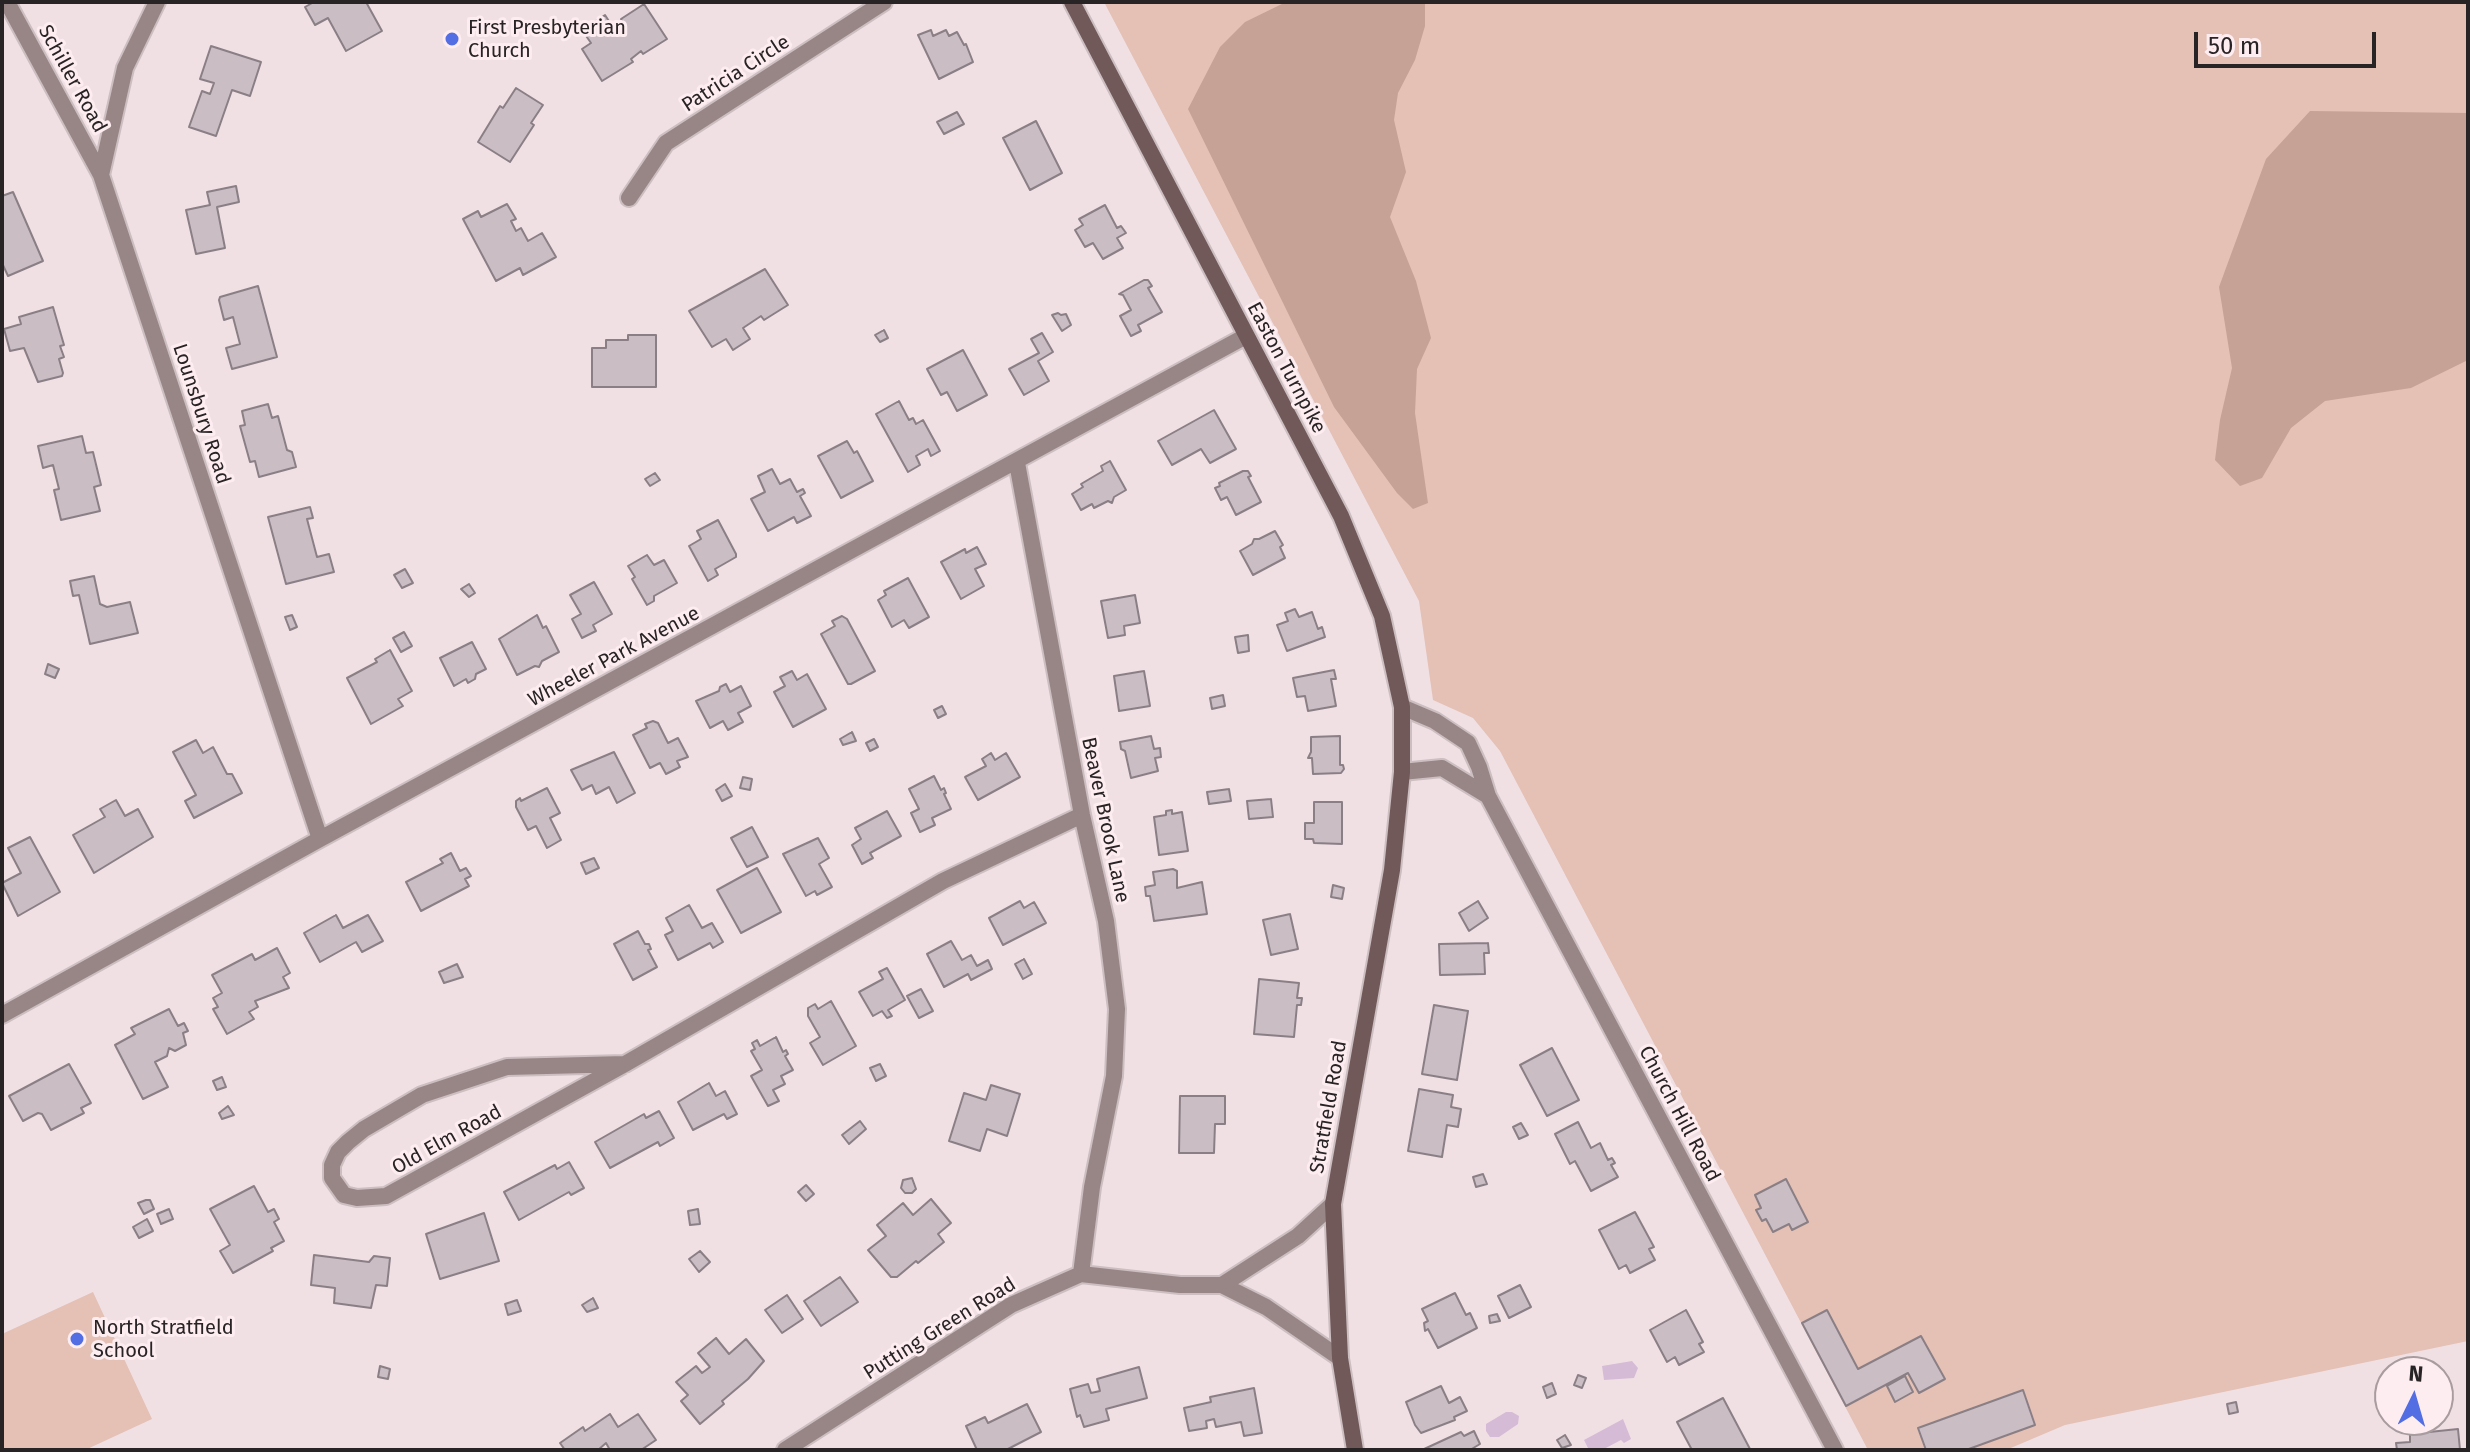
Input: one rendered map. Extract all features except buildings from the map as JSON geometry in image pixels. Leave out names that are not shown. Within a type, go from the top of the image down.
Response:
[{"type":"main road","name":"Easton Turnpike","points":[[1072,2],[1341,516],[1382,616],[1402,707],[1402,772]]},
{"type":"main road","name":"Stratfield Road","points":[[1355,1450],[1340,1358],[1333,1204],[1392,870],[1402,772]]},
{"type":"street","name":"Schiller Road","points":[[7,2],[101,175]]},
{"type":"street","points":[[101,175],[125,68],[157,2]]},
{"type":"street","name":"Patricia Circle","points":[[629,198],[666,143],[884,2]]},
{"type":"street","name":"Lounsbury Road","points":[[101,175],[320,839]]},
{"type":"street","name":"Wheeler Park Avenue","points":[[2,1015],[1246,336]]},
{"type":"street","name":"Beaver Brook Lane","points":[[1017,463],[1082,815],[1106,921],[1117,1009],[1114,1076],[1092,1187],[1081,1274]]},
{"type":"street","name":"Church Hill Road","points":[[1402,707],[1435,721],[1468,743],[1488,796],[1835,1450]]},
{"type":"street","points":[[1402,772],[1442,768],[1488,796]]},
{"type":"street","name":"Old Elm Road","points":[[625,1064],[507,1067],[422,1095],[348,1142],[338,1152],[332,1165],[332,1178],[344,1195],[357,1198],[386,1196],[625,1064],[943,881],[1082,815]]},
{"type":"street","points":[[1222,1285],[1280,1249],[1333,1204]]},
{"type":"street","points":[[1081,1274],[1180,1285],[1222,1285],[1266,1307],[1340,1358]]},
{"type":"street","name":"Putting Green Road","points":[[785,1450],[1011,1305],[1081,1274]]},
{"type":"shaded area","points":[[1104,2],[2468,2],[2468,1341],[2396,1356],[2374,1356],[2374,1361],[2065,1425],[2006,1450],[1868,1450],[1500,751],[1473,718],[1433,700],[1419,601]]},
{"type":"shaded area","points":[[1286,2],[1425,2],[1425,26],[1415,60],[1398,93],[1394,120],[1406,172],[1390,217],[1416,281],[1431,338],[1417,369],[1415,413],[1428,503],[1413,509],[1397,493],[1334,407],[1188,109],[1220,47],[1245,22]]},
{"type":"shaded area","points":[[2310,111],[2468,113],[2468,360],[2411,388],[2325,401],[2291,428],[2262,478],[2240,486],[2215,460],[2232,368],[2219,287],[2266,159]]},
{"type":"shaded area","points":[[93,1292],[152,1419],[85,1450],[2,1450],[2,1334]]},
{"type":"shaded area","points":[[1632,1361],[1638,1368],[1634,1378],[1604,1380],[1602,1366]]},
{"type":"shaded area","points":[[1506,1412],[1519,1416],[1518,1424],[1499,1437],[1490,1437],[1486,1424]]},
{"type":"shaded area","points":[[1623,1419],[1631,1439],[1624,1443],[1621,1440],[1602,1450],[1589,1450],[1584,1440]]},
{"type":"place","name":"First Presbyterian Church","points":[[452,39]]},
{"type":"place","name":"North Stratfield School","points":[[77,1339]]}]
